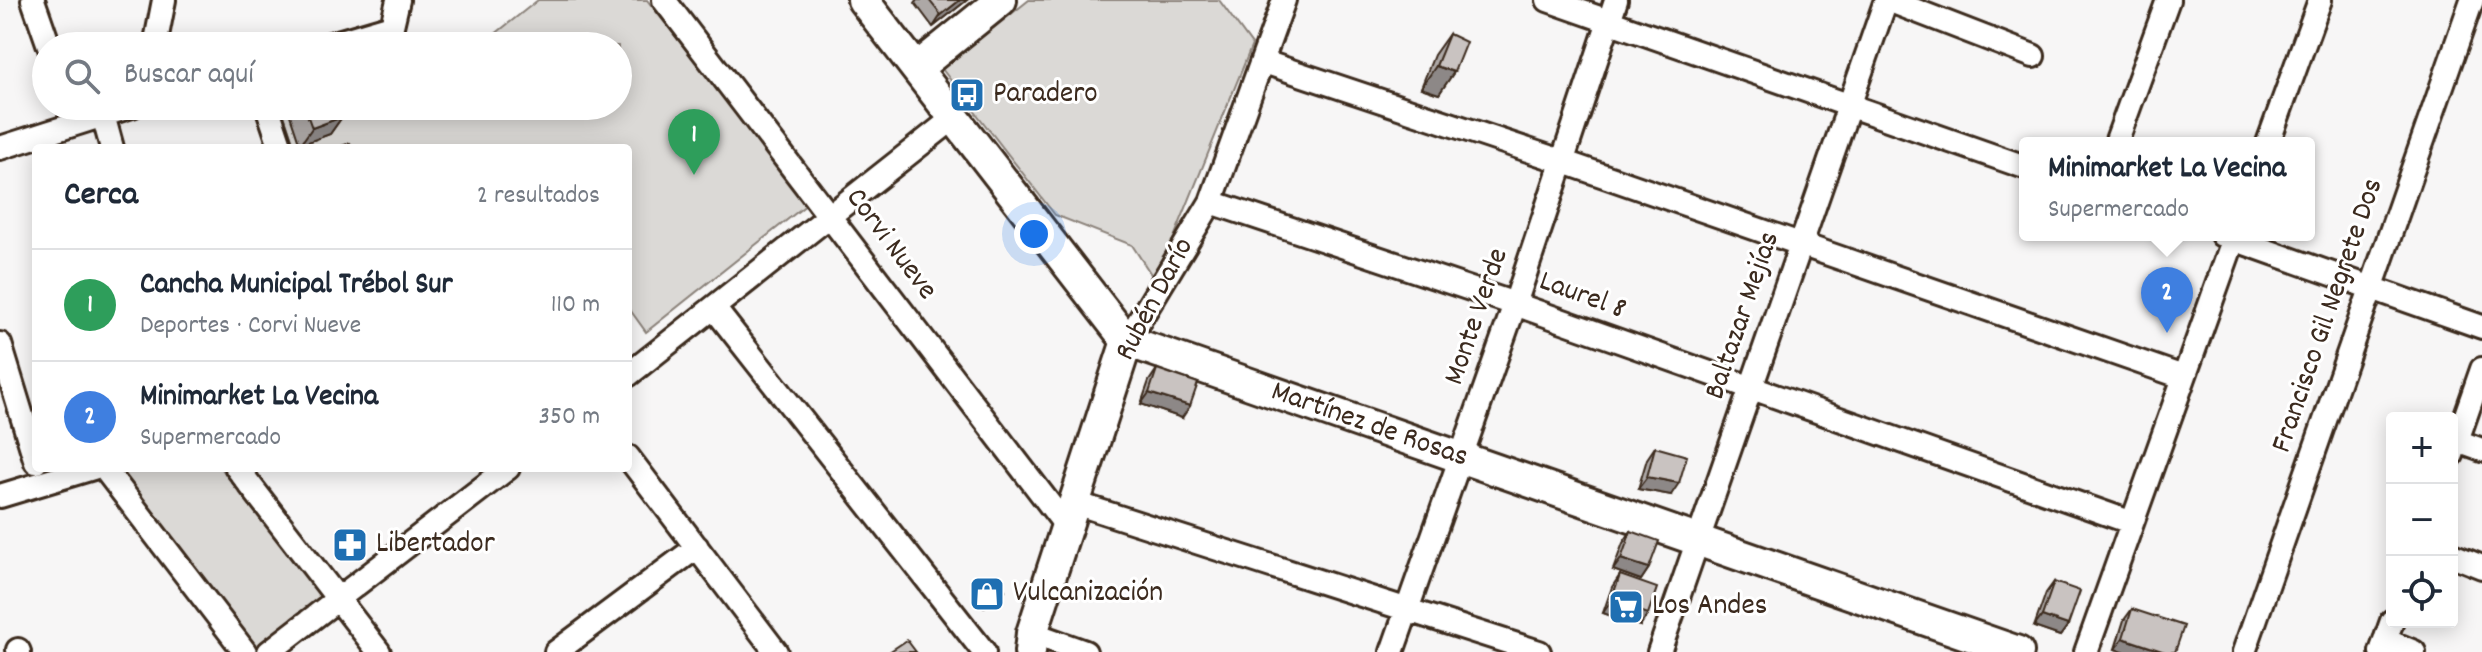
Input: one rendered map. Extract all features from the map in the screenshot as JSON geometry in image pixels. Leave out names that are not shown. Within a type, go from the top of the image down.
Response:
[{"type":"street","points":[[33,0],[44,32]]},
{"type":"street","points":[[158,32],[164,0]]},
{"type":"street","points":[[372,32],[392,26],[398,0]]},
{"type":"street","name":"Corvi Nueve","points":[[664,0],[832,217],[1071,515]]},
{"type":"street","points":[[863,0],[1127,341]]},
{"type":"street","points":[[917,68],[1001,0]]},
{"type":"street","name":"Rubén Darío","points":[[1031,642],[1127,341],[1211,202],[1284,0]]},
{"type":"street","points":[[1548,0],[1613,11],[1850,106],[2019,165]]},
{"type":"street","points":[[1887,0],[2033,56]]},
{"type":"street","name":"Baltazar Mejías","points":[[1659,652],[1887,0]]},
{"type":"street","points":[[2118,137],[2168,0]]},
{"type":"street","points":[[2270,137],[2320,0]]},
{"type":"street","name":"Francisco Gil Negrete Dos","points":[[2244,652],[2472,0]]},
{"type":"street","name":"Monte Verde","points":[[1392,652],[1564,162],[1613,11]]},
{"type":"street","points":[[1264,62],[1564,162],[2183,377]]},
{"type":"street","points":[[632,372],[955,117]]},
{"type":"street","points":[[0,148],[62,120]]},
{"type":"street","points":[[104,120],[111,144]]},
{"type":"street","points":[[272,120],[280,144]]},
{"type":"street","name":"Laurel 8","points":[[1211,202],[1515,304],[2130,522]]},
{"type":"street","points":[[2086,652],[2229,241]]},
{"type":"street","points":[[2241,241],[2482,327]]},
{"type":"street","points":[[714,308],[984,652]]},
{"type":"street","name":"Martínez de Rosas","points":[[1127,341],[2018,652]]},
{"type":"street","points":[[0,344],[32,448]]},
{"type":"street","points":[[2458,437],[2482,369]]},
{"type":"street","points":[[2458,448],[2482,450]]},
{"type":"street","points":[[632,462],[776,652]]},
{"type":"street","points":[[0,496],[37,472]]},
{"type":"street","points":[[107,472],[245,652]]},
{"type":"street","points":[[240,472],[379,652]]},
{"type":"street","points":[[269,652],[503,472]]},
{"type":"street","points":[[1071,515],[1407,608],[1539,652]]},
{"type":"street","points":[[556,652],[697,547]]},
{"type":"street","points":[[2454,556],[2482,567]]},
{"type":"street","points":[[2386,638],[2414,652]]},
{"type":"street","points":[[1031,642],[1085,652]]},
{"type":"shaded area","points":[[538,0],[647,0],[807,204],[646,332],[632,313],[632,144],[294,144],[286,120],[632,120],[632,32],[498,32]]},
{"type":"shaded area","points":[[1029,0],[1219,0],[1252,45],[1156,282],[1132,245],[1055,215],[942,69]]},
{"type":"shaded area","points":[[119,472],[224,472],[326,600],[255,652]]},
{"type":"building","points":[[929,0],[960,0],[941,15]]},
{"type":"building","points":[[1449,34],[1466,42],[1454,72],[1436,66]]},
{"type":"building","points":[[309,120],[334,120],[312,128]]},
{"type":"building","points":[[1157,369],[1198,383],[1190,406],[1149,393]]},
{"type":"building","points":[[1655,447],[1687,456],[1679,483],[1647,477]]},
{"type":"building","points":[[1631,531],[1659,541],[1649,568],[1621,559]]},
{"type":"building","points":[[1620,575],[1657,588],[1648,614],[1611,601]]},
{"type":"building","points":[[995,576],[1005,590],[988,601],[978,586]]},
{"type":"building","points":[[2054,582],[2080,591],[2068,625],[2042,616]]},
{"type":"building","points":[[2132,609],[2184,626],[2175,652],[2165,652],[2123,638]]},
{"type":"building","points":[[907,640],[916,652],[889,652]]},
{"type":"place","name":"Paradero","points":[[967,95]]},
{"type":"place","name":"Cancha Municipal Trébol Sur","points":[[694,175]]},
{"type":"place","name":"Minimarket La Vecina","points":[[2167,333]]},
{"type":"place","name":"Libertador","points":[[350,545]]},
{"type":"place","name":"Vulcanización","points":[[987,594]]},
{"type":"place","name":"Los Andes","points":[[1626,607]]}]
